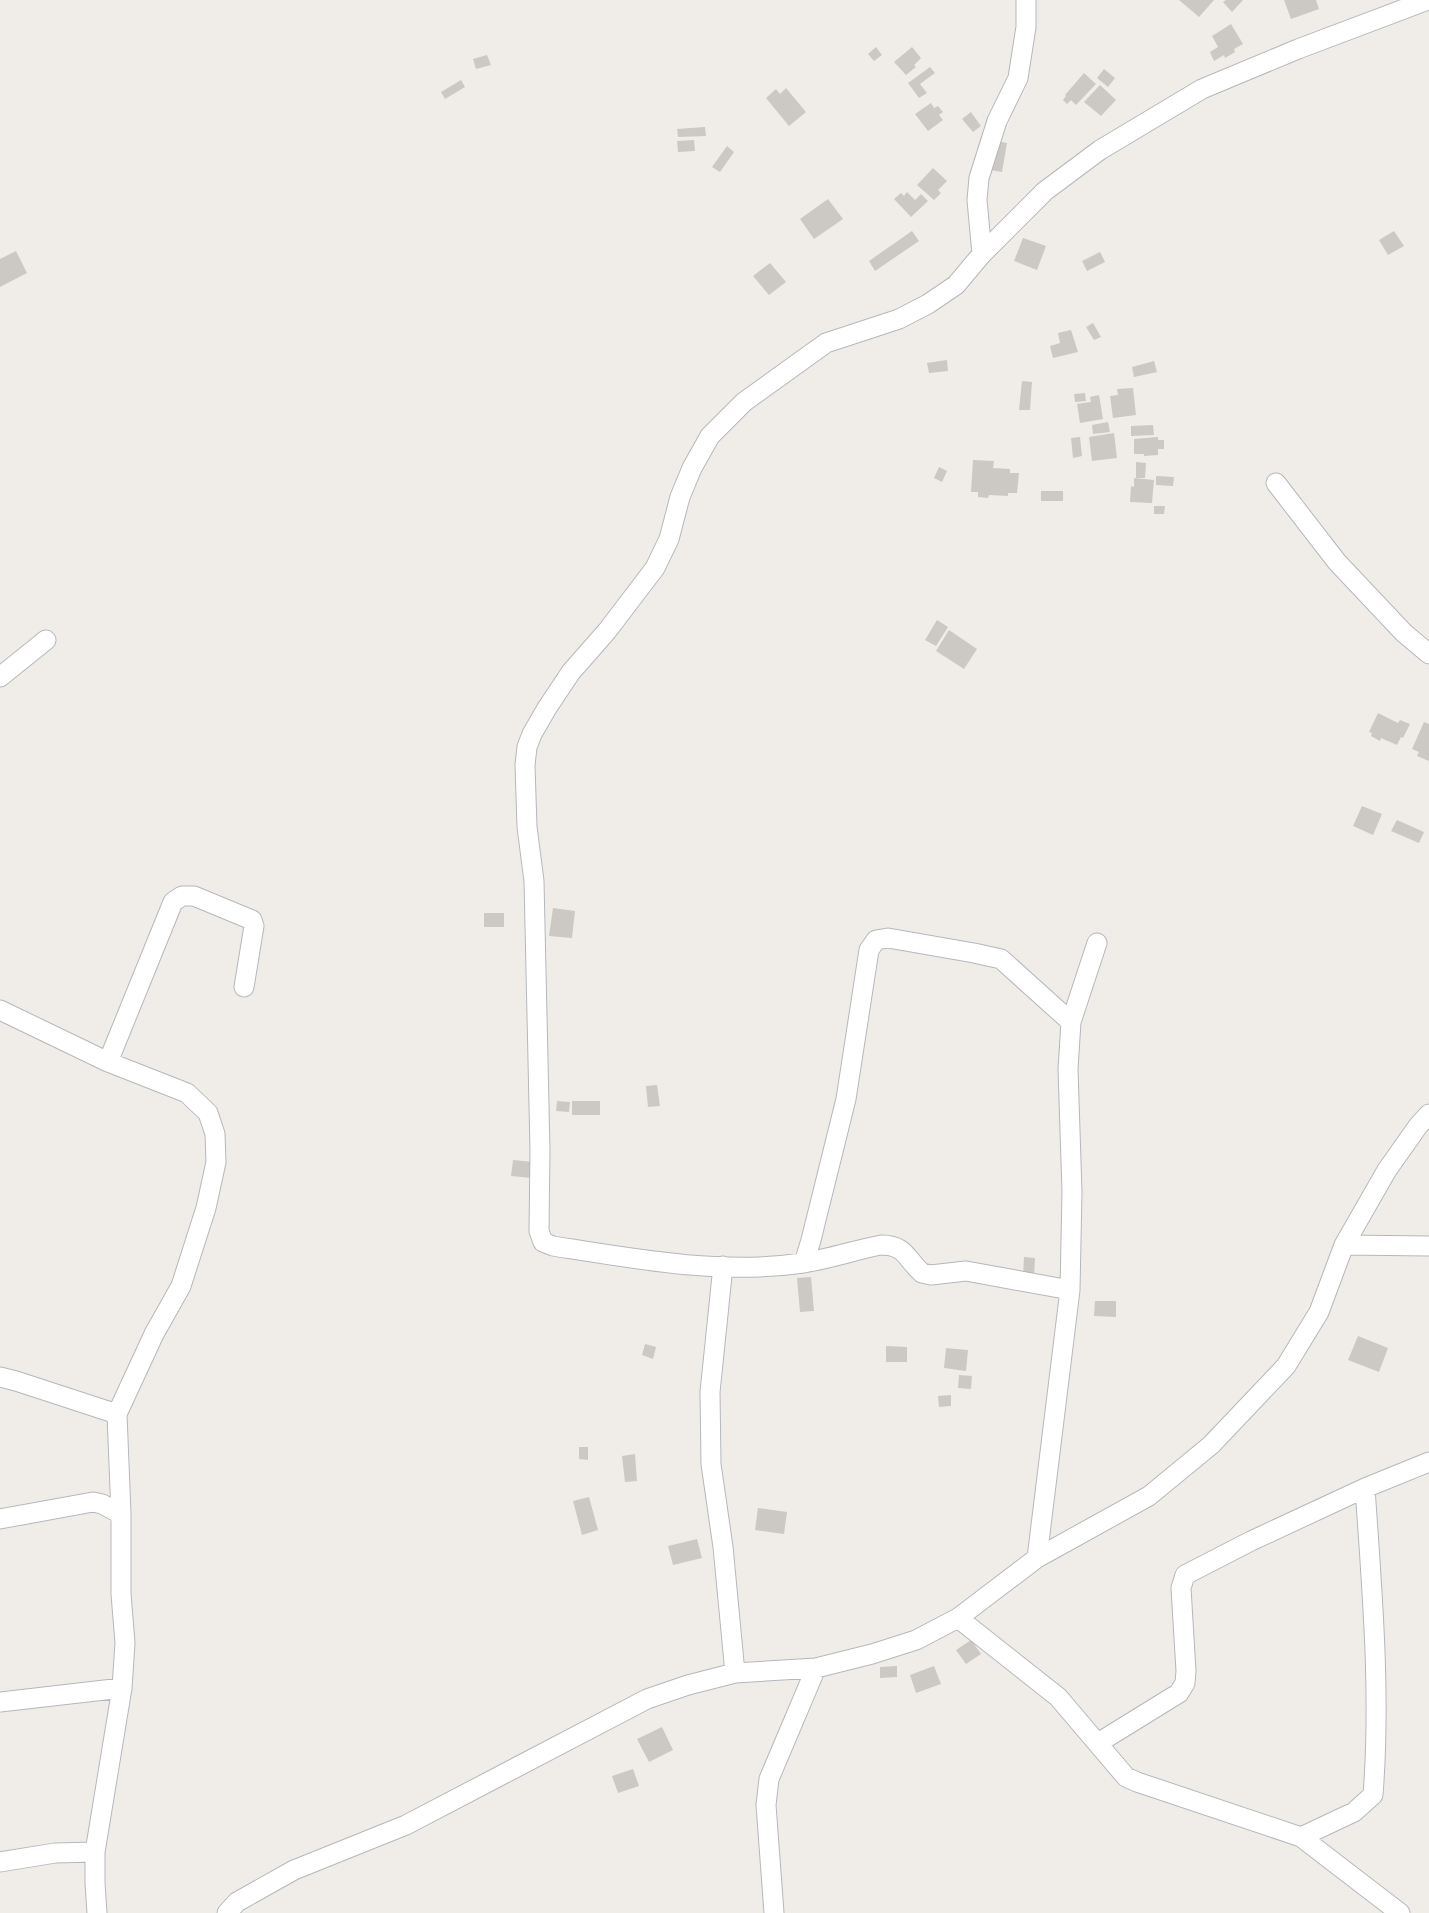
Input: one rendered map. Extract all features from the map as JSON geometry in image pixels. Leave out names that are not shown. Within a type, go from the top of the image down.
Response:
[{"type":"street","points":[[982,254],[979,178],[998,121],[1018,78],[1026,27],[1026,0]]},
{"type":"street","points":[[1070,1290],[966,1271],[931,1275],[922,1273],[901,1248],[891,1245],[804,1263],[723,1266],[656,1263],[543,1241],[539,1231],[540,1150],[534,881],[527,827],[525,765],[529,741],[571,672],[607,631],[655,568],[669,539],[680,497],[692,468],[710,436],[744,402],[826,343],[899,319],[956,285],[982,254],[1045,191],[1100,150],[1202,89],[1427,0]]},
{"type":"street","points":[[1276,483],[1337,562],[1404,633],[1429,654]]},
{"type":"street","points":[[0,677],[46,640]]},
{"type":"street","points":[[108,1062],[173,902],[182,896],[194,896],[252,920],[254,926],[244,987]]},
{"type":"street","points":[[804,1263],[846,1099],[869,950],[876,940],[888,938],[1001,960],[1071,1022]]},
{"type":"street","points":[[1037,1558],[1070,1290],[1072,1192],[1068,1069],[1071,1022],[1097,943]]},
{"type":"street","points":[[0,1010],[108,1062],[187,1093],[208,1113],[215,1134],[216,1162],[206,1208],[181,1286],[153,1334],[117,1415],[121,1594],[125,1643],[122,1688],[95,1852],[97,1913]]},
{"type":"street","points":[[227,1913],[237,1902],[294,1870],[406,1825],[647,1699],[735,1673],[816,1668],[916,1640],[958,1618],[1037,1558],[1149,1496],[1211,1446],[1286,1366],[1319,1312],[1344,1245],[1387,1170],[1429,1114]]},
{"type":"street","points":[[1344,1245],[1429,1246]]},
{"type":"street","points":[[723,1266],[710,1392],[711,1464],[723,1547],[735,1673]]},
{"type":"street","points":[[0,1377],[117,1415]]},
{"type":"street","points":[[1098,1743],[1179,1693],[1185,1684],[1181,1588],[1185,1575],[1365,1488],[1429,1462]]},
{"type":"street","points":[[1301,1837],[1354,1812],[1373,1795],[1376,1761],[1375,1630],[1365,1488]]},
{"type":"street","points":[[0,1519],[93,1502],[121,1514]]},
{"type":"street","points":[[958,1618],[1058,1697],[1126,1777],[1301,1837],[1400,1913]]},
{"type":"street","points":[[774,1913],[766,1805],[769,1779],[816,1668]]},
{"type":"street","points":[[0,1702],[122,1688]]},
{"type":"street","points":[[0,1862],[55,1853],[95,1852]]},
{"type":"building","points":[[1179,0],[1214,0],[1199,17]]},
{"type":"building","points":[[1243,0],[1232,12],[1223,2]]},
{"type":"building","points":[[1284,0],[1316,0],[1319,9],[1291,19]]},
{"type":"building","points":[[1231,24],[1243,44],[1225,58],[1224,55],[1214,61],[1210,52],[1218,47],[1212,36]]},
{"type":"building","points":[[876,47],[882,55],[874,61],[868,54]]},
{"type":"building","points":[[912,47],[921,58],[914,65],[916,67],[906,75],[894,62]]},
{"type":"building","points":[[487,55],[491,65],[476,69],[473,59]]},
{"type":"building","points":[[930,67],[935,73],[920,84],[927,93],[919,98],[908,83]]},
{"type":"building","points":[[1104,69],[1115,78],[1108,87],[1097,78]]},
{"type":"building","points":[[1084,73],[1096,84],[1076,105],[1071,100],[1067,104],[1063,100],[1065,95]]},
{"type":"building","points":[[461,80],[465,87],[445,99],[441,92]]},
{"type":"building","points":[[1100,85],[1116,100],[1101,116],[1084,102]]},
{"type":"building","points":[[786,88],[806,112],[789,126],[766,98],[776,89],[780,94]]},
{"type":"building","points":[[931,103],[934,108],[938,106],[943,112],[939,115],[943,120],[928,131],[915,114]]},
{"type":"building","points":[[971,112],[981,126],[973,132],[962,119]]},
{"type":"building","points":[[705,127],[706,136],[678,137],[677,129]]},
{"type":"building","points":[[694,140],[695,151],[678,152],[677,141]]},
{"type":"building","points":[[995,141],[1007,143],[1002,172],[990,170]]},
{"type":"building","points":[[727,146],[734,152],[720,172],[712,167]]},
{"type":"building","points":[[933,168],[947,181],[938,190],[941,193],[934,200],[917,185]]},
{"type":"building","points":[[907,192],[915,200],[921,194],[928,201],[911,217],[894,199]]},
{"type":"building","points":[[828,199],[843,219],[814,239],[800,219]]},
{"type":"building","points":[[912,231],[919,241],[875,271],[869,261]]},
{"type":"building","points":[[1394,231],[1404,246],[1388,255],[1379,240]]},
{"type":"building","points":[[1023,238],[1046,246],[1037,270],[1014,261]]},
{"type":"building","points":[[16,251],[27,273],[0,287],[0,259]]},
{"type":"building","points":[[1100,252],[1105,262],[1087,271],[1082,261]]},
{"type":"building","points":[[770,263],[786,282],[769,295],[753,276]]},
{"type":"building","points":[[1093,323],[1101,337],[1094,340],[1086,327]]},
{"type":"building","points":[[1071,330],[1078,352],[1053,358],[1050,346],[1060,343],[1058,333]]},
{"type":"building","points":[[947,360],[948,371],[929,373],[927,363]]},
{"type":"building","points":[[1154,361],[1157,372],[1134,377],[1132,367]]},
{"type":"building","points":[[1022,381],[1032,382],[1030,410],[1019,410]]},
{"type":"building","points":[[1133,388],[1136,415],[1113,418],[1110,396],[1118,395],[1117,389]]},
{"type":"building","points":[[1085,393],[1086,401],[1075,402],[1074,394]]},
{"type":"building","points":[[1099,395],[1103,419],[1080,423],[1077,404],[1091,402],[1090,397]]},
{"type":"building","points":[[1108,422],[1110,432],[1093,434],[1092,425]]},
{"type":"building","points":[[1153,425],[1154,435],[1131,436],[1131,426]]},
{"type":"building","points":[[1114,433],[1117,458],[1092,461],[1089,437]]},
{"type":"building","points":[[1080,437],[1082,456],[1073,458],[1071,438]]},
{"type":"building","points":[[1158,437],[1158,440],[1164,440],[1164,449],[1158,449],[1158,455],[1134,454],[1134,439]]},
{"type":"building","points":[[973,460],[994,461],[993,468],[1010,469],[1010,473],[1019,473],[1017,493],[1008,493],[1008,496],[989,495],[988,498],[978,497],[978,492],[971,492]]},
{"type":"building","points":[[1136,462],[1146,463],[1145,478],[1136,478]]},
{"type":"building","points":[[939,467],[947,471],[942,482],[934,478]]},
{"type":"building","points":[[1156,476],[1174,477],[1173,486],[1156,485]]},
{"type":"building","points":[[1134,478],[1154,480],[1152,503],[1130,502]]},
{"type":"building","points":[[1041,491],[1063,491],[1063,501],[1041,501]]},
{"type":"building","points":[[1154,506],[1165,506],[1164,514],[1154,514]]},
{"type":"building","points":[[937,620],[948,627],[936,646],[925,640]]},
{"type":"building","points":[[949,630],[977,649],[964,669],[936,651]]},
{"type":"building","points":[[1378,713],[1398,723],[1400,720],[1410,724],[1397,745],[1371,736],[1372,733],[1369,732]]},
{"type":"building","points":[[1424,722],[1429,724],[1429,761],[1417,756],[1419,752],[1412,749]]},
{"type":"building","points":[[1362,806],[1382,814],[1373,835],[1353,826]]},
{"type":"building","points":[[1397,820],[1424,832],[1419,843],[1391,831]]},
{"type":"building","points":[[553,908],[575,911],[572,938],[549,936]]},
{"type":"building","points":[[484,913],[504,913],[504,927],[484,927]]},
{"type":"building","points":[[657,1085],[660,1106],[648,1107],[646,1086]]},
{"type":"building","points":[[557,1101],[570,1102],[569,1112],[556,1111]]},
{"type":"building","points":[[572,1101],[600,1101],[600,1115],[572,1115]]},
{"type":"building","points":[[513,1160],[533,1162],[532,1178],[511,1176]]},
{"type":"building","points":[[1024,1257],[1035,1258],[1034,1277],[1023,1277]]},
{"type":"building","points":[[811,1277],[814,1311],[800,1312],[797,1278]]},
{"type":"building","points":[[1095,1301],[1116,1301],[1116,1317],[1094,1316]]},
{"type":"building","points":[[1358,1336],[1388,1348],[1379,1372],[1348,1360]]},
{"type":"building","points":[[645,1344],[656,1347],[653,1359],[642,1355]]},
{"type":"building","points":[[886,1346],[907,1347],[907,1362],[886,1362]]},
{"type":"building","points":[[946,1348],[968,1350],[966,1371],[944,1368]]},
{"type":"building","points":[[959,1375],[972,1376],[971,1389],[958,1388]]},
{"type":"building","points":[[951,1395],[951,1406],[939,1407],[938,1396]]},
{"type":"building","points":[[579,1447],[588,1447],[588,1460],[579,1459]]},
{"type":"building","points":[[635,1454],[637,1481],[625,1482],[622,1456]]},
{"type":"building","points":[[589,1497],[598,1530],[582,1535],[573,1501]]},
{"type":"building","points":[[758,1508],[787,1512],[784,1534],[755,1530]]},
{"type":"building","points":[[697,1539],[702,1558],[673,1565],[668,1546]]},
{"type":"building","points":[[971,1640],[981,1654],[966,1664],[956,1650]]},
{"type":"building","points":[[897,1666],[897,1677],[880,1678],[880,1667]]},
{"type":"building","points":[[934,1666],[941,1684],[916,1693],[910,1675]]},
{"type":"building","points":[[662,1727],[673,1750],[649,1762],[637,1739]]},
{"type":"building","points":[[633,1769],[639,1786],[618,1793],[612,1776]]}]
